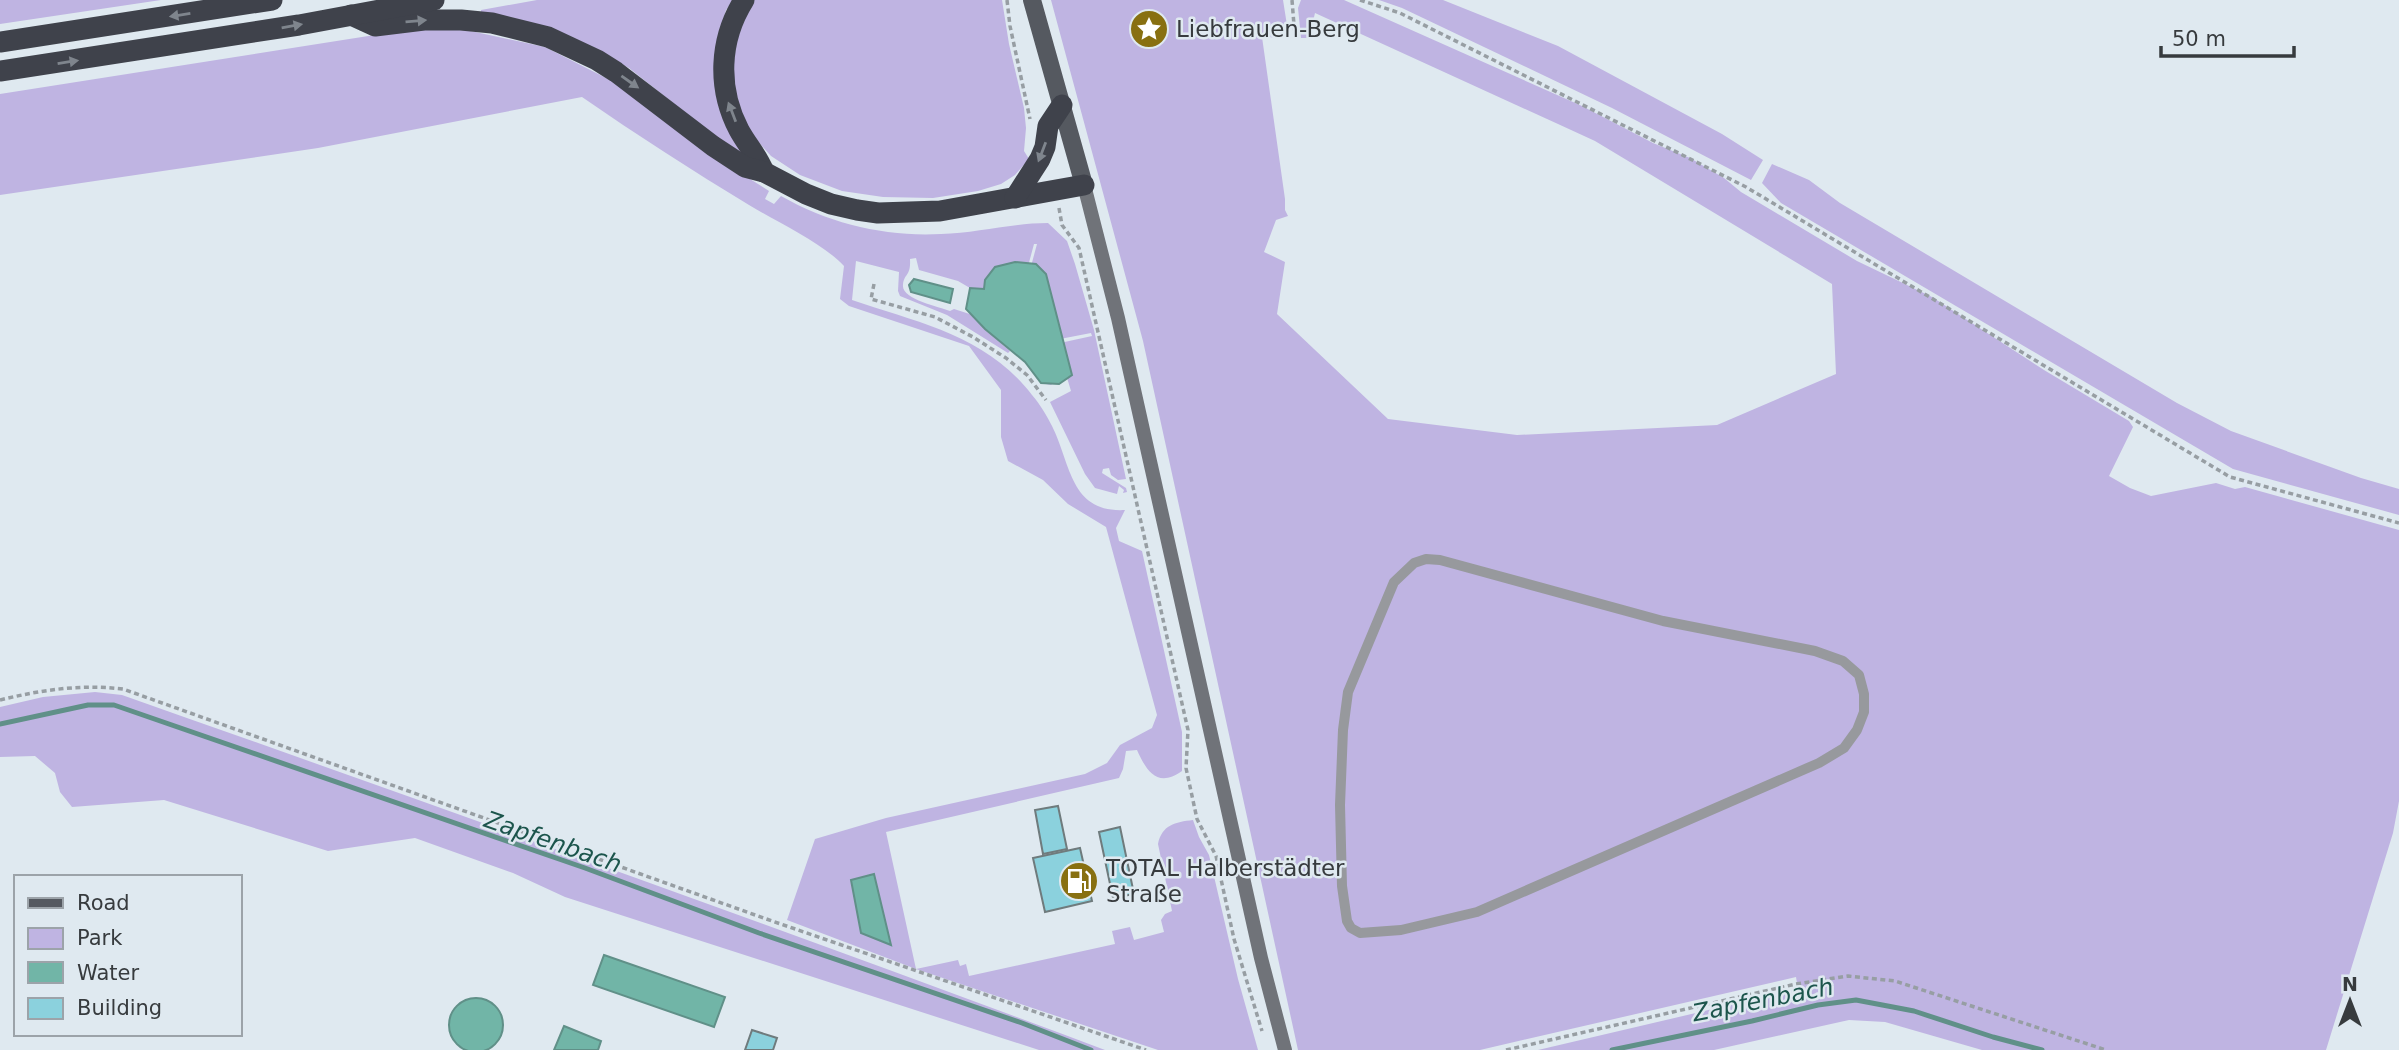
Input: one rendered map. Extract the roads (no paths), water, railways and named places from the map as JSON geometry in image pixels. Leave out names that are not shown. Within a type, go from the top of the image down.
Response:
[{"type":"highway","points":[[0,42],[272,0]]},
{"type":"highway","points":[[0,71],[170,46],[434,0]]},
{"type":"highway","points":[[744,0],[731,24],[726,41],[723,79],[739,131],[757,155],[764,172]]},
{"type":"highway","points":[[351,15],[375,26],[424,20],[461,20],[492,23],[548,37],[597,60],[745,167],[764,172],[831,204],[868,211],[940,211],[1084,185]]},
{"type":"highway","points":[[1016,198],[1040,159],[1048,126],[1062,105]]},
{"type":"main road","points":[[1032,0],[1121,330],[1261,958],[1285,1050]]},
{"type":"lane","points":[[1426,559],[1440,560],[1662,621],[1815,651],[1843,661],[1859,675],[1864,694],[1864,712],[1857,730],[1844,748],[1667,831],[1477,912],[1401,930],[1360,933],[1351,928],[1347,921],[1342,886],[1340,805],[1343,730],[1348,692],[1394,582],[1414,563],[1426,559]]},
{"type":"water","points":[[1015,262],[1036,264],[1046,274],[1072,375],[1059,384],[1041,383],[1025,362],[985,329],[966,309],[970,288],[984,289],[985,280],[995,267]]},
{"type":"water","points":[[914,279],[953,289],[950,303],[911,292],[909,285]]},
{"type":"water","points":[[874,874],[891,945],[861,933],[851,880]]},
{"type":"water","points":[[604,955],[725,997],[714,1027],[593,985]]},
{"type":"water","points":[[466,1000],[486,1000],[495,1006],[501,1015],[501,1035],[495,1044],[486,1050],[466,1050],[457,1044],[451,1035],[451,1015],[457,1006]]},
{"type":"water","points":[[564,1026],[601,1041],[598,1050],[554,1050]]},
{"type":"waterway","name":"Zapfenbach","points":[[0,724],[88,705],[114,705],[585,868],[759,933],[1022,1023],[1091,1050]]},
{"type":"waterway","name":"Zapfenbach","points":[[1612,1050],[1818,1005],[1856,1000],[1914,1011],[2042,1050]]},
{"type":"place","name":"Liebfrauen-Berg","points":[[1149,29]]},
{"type":"place","name":"TOTAL Halberstädter Straße","points":[[1079,881]]}]
